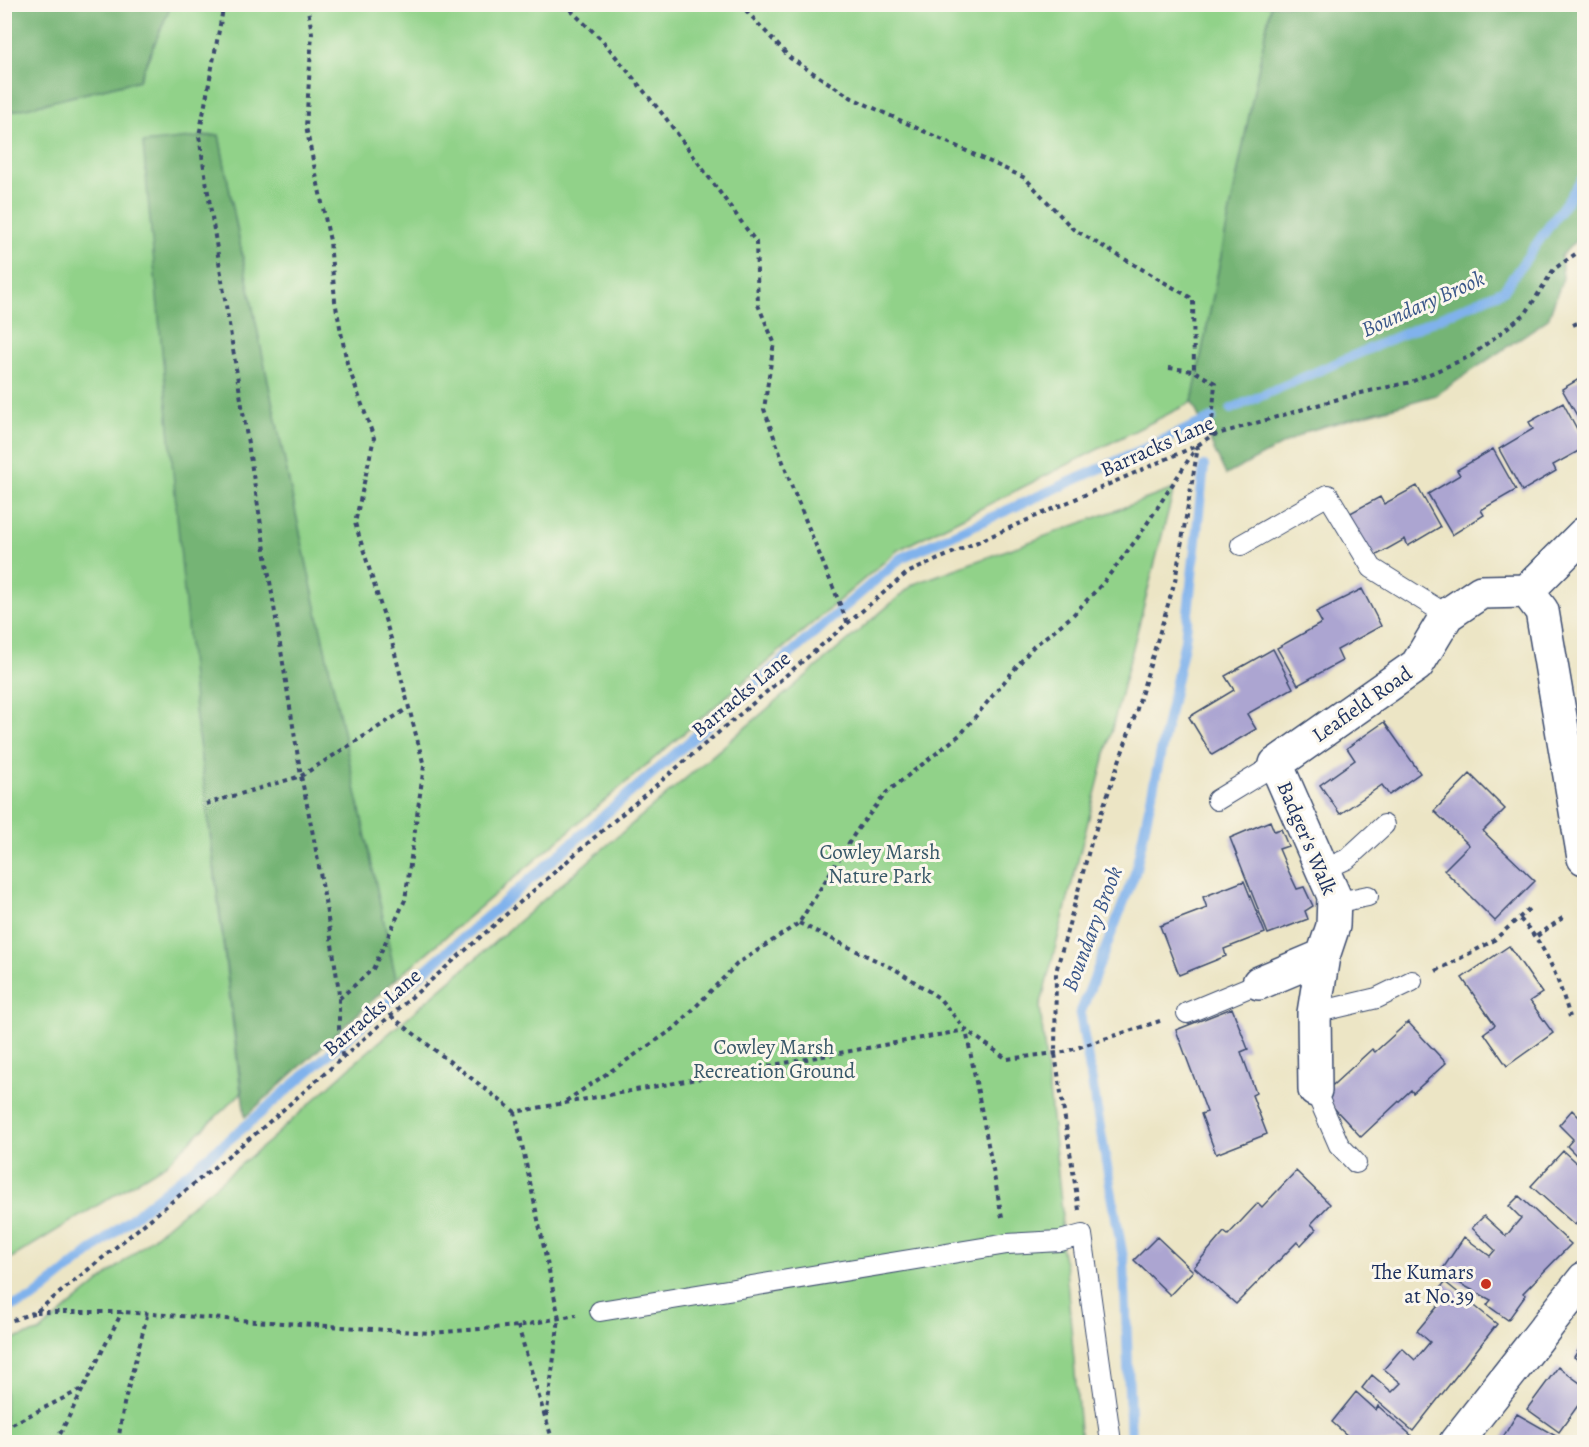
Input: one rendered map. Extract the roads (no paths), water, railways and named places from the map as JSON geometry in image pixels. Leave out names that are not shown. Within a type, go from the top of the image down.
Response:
[{"type":"street","points":[[1584,534],[1527,591],[1542,611],[1584,858]]},
{"type":"street","name":"Leafield Road","points":[[1276,764],[1417,665],[1447,615],[1481,592],[1527,591]]},
{"type":"street","name":"Badger's Walk","points":[[1276,764],[1323,870],[1334,903],[1333,926],[1323,956],[1314,1013],[1315,1090]]},
{"type":"street","points":[[1259,983],[1323,956]]},
{"type":"street","points":[[1456,1443],[1584,1279]]},
{"type":"lane","points":[[1241,545],[1328,495],[1372,568],[1447,615]]},
{"type":"lane","points":[[1217,800],[1276,764]]},
{"type":"lane","points":[[1323,870],[1347,859],[1384,825]]},
{"type":"lane","points":[[1334,903],[1368,896]]},
{"type":"lane","points":[[1314,1013],[1377,998],[1412,981]]},
{"type":"lane","points":[[1187,1013],[1259,983]]},
{"type":"lane","points":[[1315,1090],[1339,1145],[1356,1163]]},
{"type":"lane","points":[[600,1311],[1007,1244],[1060,1241],[1082,1235],[1111,1443]]},
{"type":"waterway","name":"Boundary Brook","points":[[1231,409],[1504,290],[1584,177]]},
{"type":"waterway","points":[[4,1309],[32,1299],[248,1124],[901,558],[1212,418]]},
{"type":"waterway","name":"Boundary Brook","points":[[1131,1442],[1124,1263],[1080,1014],[1135,873],[1185,640],[1204,466]]},
{"type":"place","name":"The Kumars at No.39","points":[[1486,1284]]},
{"type":"park label","name":"Cowley Marsh Nature Park","points":[[880,864]]},
{"type":"park label","name":"Cowley Marsh Recreation Ground","points":[[774,1059]]}]
